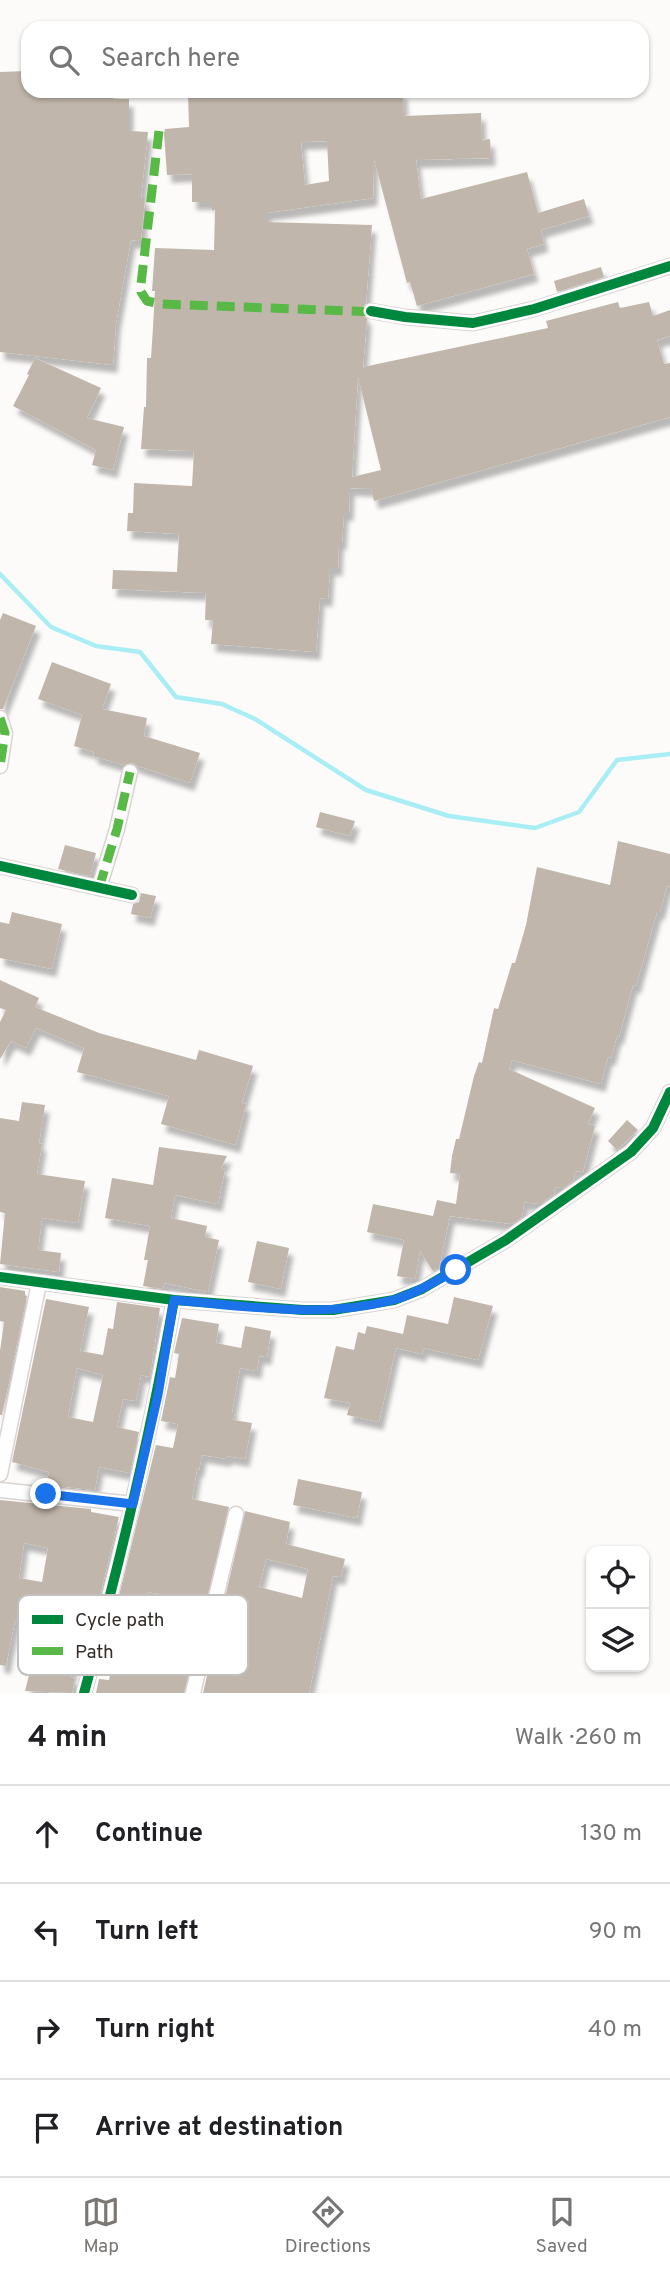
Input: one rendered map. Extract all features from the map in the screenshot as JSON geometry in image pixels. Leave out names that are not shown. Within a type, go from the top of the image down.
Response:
[{"type":"street","points":[[370,311],[473,323],[534,309],[670,266]]},
{"type":"street","points":[[0,718],[5,733],[0,766]]},
{"type":"street","points":[[99,888],[117,829],[130,772]]},
{"type":"street","points":[[0,866],[132,895]]},
{"type":"street","points":[[0,1277],[174,1300],[303,1310],[333,1310],[394,1300],[422,1289],[506,1240],[631,1152],[653,1128],[670,1092]]},
{"type":"street","points":[[0,1474],[40,1283]]},
{"type":"street","points":[[109,1595],[158,1395],[174,1300]]},
{"type":"street","points":[[0,1490],[133,1504]]},
{"type":"street","points":[[217,1595],[236,1514]]},
{"type":"street","points":[[84,1693],[89,1675]]},
{"type":"street","points":[[193,1693],[197,1675]]},
{"type":"building","points":[[21,71],[21,98],[129,99],[129,131],[148,132],[141,198],[145,198],[141,241],[131,240],[116,323],[113,365],[0,352],[0,72]]},
{"type":"building","points":[[188,98],[403,98],[404,116],[481,113],[482,140],[490,139],[491,158],[416,160],[421,199],[527,172],[538,213],[584,199],[589,216],[541,230],[544,244],[527,249],[534,274],[417,306],[410,282],[407,283],[374,159],[373,198],[266,213],[266,222],[372,225],[366,303],[361,310],[367,319],[363,367],[548,328],[546,321],[618,302],[620,308],[649,302],[653,316],[670,310],[670,336],[657,340],[664,364],[670,363],[670,417],[374,501],[371,489],[350,488],[349,513],[344,513],[342,542],[339,542],[338,568],[330,568],[328,599],[320,598],[316,652],[211,644],[213,620],[205,620],[206,593],[112,589],[113,570],[177,572],[179,534],[127,531],[128,513],[133,513],[134,483],[192,486],[194,451],[141,449],[146,407],[147,358],[151,358],[155,248],[214,250],[215,210],[212,210],[212,202],[192,202],[192,174],[167,175],[165,129],[189,127]],"holes":[[[327,141],[329,181],[305,185],[301,142]],[[358,377],[381,470],[352,477]]]},
{"type":"building","points":[[601,267],[604,277],[557,292],[554,281]]},
{"type":"building","points":[[35,358],[101,388],[87,418],[124,427],[113,470],[92,465],[96,450],[13,406]]},
{"type":"building","points":[[3,613],[36,626],[3,709],[0,709],[0,620]]},
{"type":"building","points":[[52,662],[111,684],[102,709],[147,718],[144,736],[200,753],[190,783],[133,763],[124,765],[93,756],[94,752],[74,746],[82,715],[38,699]]},
{"type":"building","points":[[320,812],[355,821],[350,836],[316,827]]},
{"type":"building","points":[[618,841],[670,854],[670,887],[667,886],[660,912],[657,912],[636,986],[633,985],[619,1037],[617,1036],[611,1058],[608,1057],[601,1084],[512,1060],[509,1069],[595,1108],[588,1124],[595,1126],[583,1172],[575,1171],[574,1180],[563,1188],[555,1187],[554,1194],[540,1204],[524,1202],[522,1217],[512,1224],[450,1216],[439,1268],[433,1271],[420,1251],[415,1279],[397,1276],[404,1240],[367,1232],[373,1204],[433,1216],[437,1200],[456,1204],[460,1174],[450,1173],[456,1139],[459,1139],[474,1076],[479,1062],[482,1063],[494,1008],[498,1009],[512,963],[515,963],[526,925],[537,867],[610,885]]},
{"type":"building","points":[[65,845],[96,853],[90,876],[58,869]]},
{"type":"building","points":[[141,893],[156,896],[150,918],[131,914],[133,904],[139,902]]},
{"type":"building","points":[[12,912],[62,924],[52,969],[0,958],[0,922],[9,924]]},
{"type":"building","points":[[0,980],[39,998],[35,1007],[99,1033],[196,1060],[199,1050],[253,1066],[242,1103],[246,1104],[236,1145],[161,1124],[169,1096],[77,1072],[84,1048],[36,1028],[26,1048],[11,1041],[0,1059],[0,1022],[6,1010],[0,1008]]},
{"type":"building","points":[[22,1102],[45,1105],[37,1174],[85,1181],[78,1223],[42,1218],[38,1250],[61,1253],[59,1272],[0,1264],[5,1213],[0,1212],[0,1118],[19,1121]]},
{"type":"building","points":[[627,1120],[638,1130],[617,1150],[608,1141]]},
{"type":"building","points":[[159,1147],[227,1156],[221,1168],[225,1169],[218,1204],[175,1195],[171,1218],[207,1226],[205,1237],[219,1240],[208,1292],[164,1283],[163,1289],[143,1286],[150,1226],[105,1218],[112,1178],[153,1185]]},
{"type":"building","points":[[257,1241],[289,1248],[281,1289],[248,1282]]},
{"type":"building","points":[[0,1287],[25,1291],[27,1296],[2,1415],[0,1351],[4,1322],[0,1321]]},
{"type":"building","points":[[454,1297],[493,1306],[478,1360],[423,1348],[422,1354],[396,1348],[379,1422],[347,1415],[350,1403],[324,1398],[336,1346],[354,1350],[358,1332],[365,1334],[367,1326],[403,1334],[407,1315],[448,1324]]},
{"type":"building","points":[[46,1299],[89,1307],[80,1351],[103,1355],[108,1328],[113,1329],[117,1302],[160,1308],[150,1377],[141,1375],[136,1401],[123,1399],[117,1427],[139,1432],[130,1473],[99,1467],[95,1490],[46,1485],[49,1472],[12,1462]],"holes":[[[77,1368],[103,1375],[93,1422],[68,1417]]]},
{"type":"building","points":[[182,1318],[219,1324],[216,1343],[241,1348],[245,1326],[271,1331],[267,1357],[259,1356],[257,1371],[240,1368],[232,1412],[235,1412],[233,1420],[252,1423],[245,1459],[202,1455],[199,1470],[197,1469],[192,1499],[229,1507],[208,1595],[148,1592],[147,1595],[119,1595],[156,1445],[173,1448],[178,1424],[161,1421],[170,1377],[175,1378],[179,1354],[174,1353]]},
{"type":"building","points":[[298,1479],[362,1492],[357,1518],[293,1505]]},
{"type":"building","points":[[0,1500],[91,1509],[91,1512],[119,1517],[100,1595],[18,1595],[18,1621],[15,1620],[6,1666],[0,1665]],"holes":[[[24,1543],[48,1548],[42,1582],[19,1578]]]},
{"type":"building","points":[[245,1511],[290,1522],[286,1544],[345,1559],[341,1577],[333,1576],[309,1693],[203,1693],[207,1675],[248,1675],[248,1595],[226,1595]],"holes":[[[266,1559],[308,1569],[302,1598],[259,1587]]]},
{"type":"building","points":[[29,1675],[71,1675],[75,1679],[72,1693],[25,1691]]},
{"type":"building","points":[[110,1675],[188,1675],[184,1693],[96,1693],[99,1679],[109,1680]]},
{"type":"waterway","points":[[0,574],[51,627],[96,646],[140,652],[176,697],[222,704],[255,719],[366,790],[449,816],[535,828],[579,812],[617,760],[670,754]]},
{"type":"marked path","points":[[159,131],[141,284],[141,292],[147,301],[161,304],[378,312]]},
{"type":"marked path","points":[[0,718],[5,733],[0,766]]},
{"type":"marked path","points":[[99,888],[117,829],[130,772]]},
{"type":"cycle path","points":[[371,311],[473,323],[534,309],[670,266]]},
{"type":"cycle path","points":[[0,866],[132,895]]},
{"type":"cycle path","points":[[0,1277],[174,1300],[303,1310],[333,1310],[394,1300],[422,1289],[506,1240],[631,1152],[653,1128],[670,1092]]},
{"type":"cycle path","points":[[110,1595],[134,1498],[174,1300]]},
{"type":"cycle path","points":[[84,1693],[89,1675]]},
{"type":"route","points":[[46,1494],[133,1504],[158,1395],[174,1300],[333,1310],[394,1300],[422,1289],[456,1270]]}]
